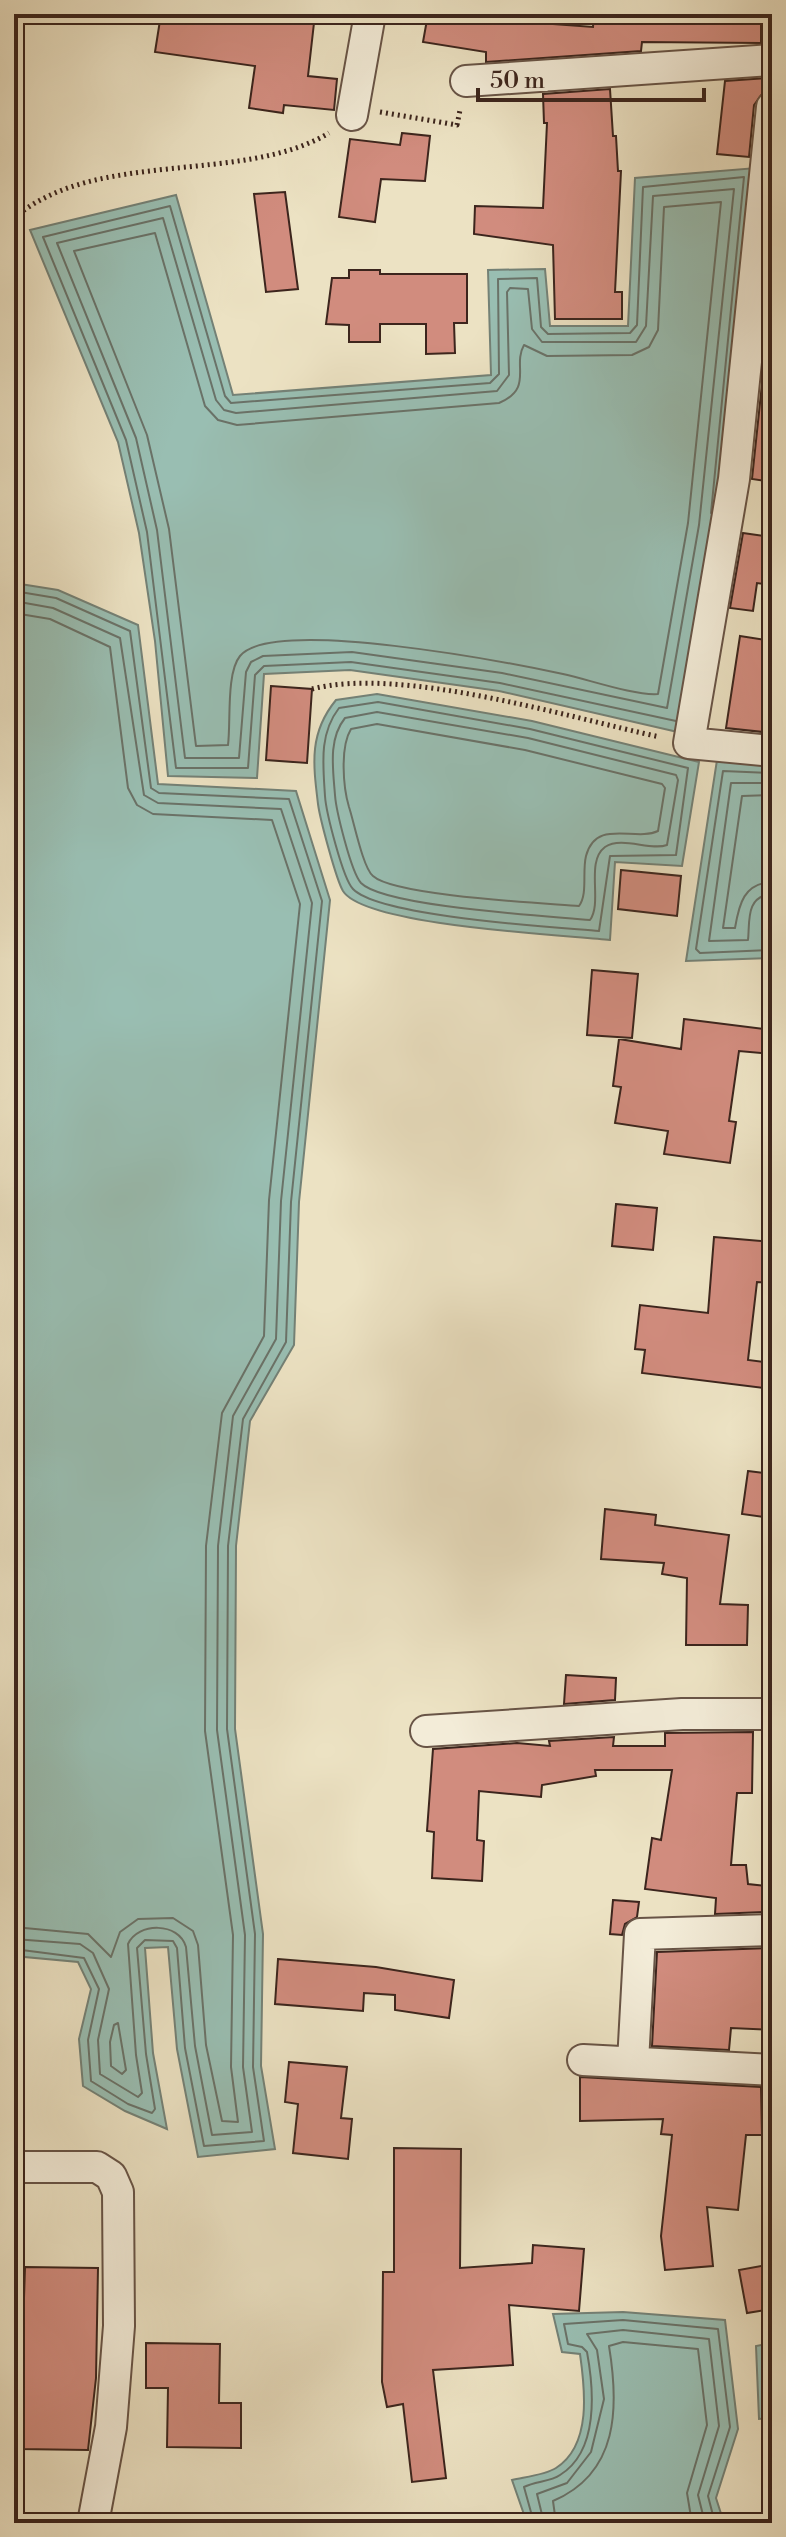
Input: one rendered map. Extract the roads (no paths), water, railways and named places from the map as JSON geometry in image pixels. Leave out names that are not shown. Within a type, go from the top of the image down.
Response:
[{"type":"street","points":[[352,115],[370,14]]},
{"type":"street","points":[[466,81],[772,60]]},
{"type":"street","points":[[772,107],[734,479],[689,743],[772,751]]},
{"type":"street","points":[[426,1731],[682,1714],[772,1714]]},
{"type":"street","points":[[633,2062],[640,1934],[772,1930]]},
{"type":"street","points":[[583,2060],[772,2070]]},
{"type":"street","points":[[14,2167],[97,2167],[111,2176],[118,2192],[119,2326],[112,2412],[93,2523]]},
{"type":"water","points":[[756,168],[731,417],[682,733],[499,691],[350,670],[264,674],[257,778],[168,776],[155,641],[139,533],[118,442],[30,230],[176,195],[233,395],[491,375],[488,270],[545,269],[550,326],[628,326],[635,178]]},
{"type":"water","points":[[14,583],[58,590],[138,625],[158,784],[296,791],[330,900],[299,1202],[294,1345],[250,1421],[236,1546],[235,1729],[263,1934],[261,2066],[275,2149],[198,2157],[177,2049],[168,1947],[145,1948],[153,2053],[167,2129],[125,2111],[83,2086],[79,2039],[91,1989],[78,1962],[14,1956]]},
{"type":"water","points":[[377,694],[532,721],[699,762],[682,866],[615,862],[610,940],[425,921],[359,903],[343,891],[336,874],[318,804],[315,749],[321,724],[336,700]]},
{"type":"water","points":[[717,760],[772,766],[772,895],[765,928],[772,930],[772,958],[686,961]]},
{"type":"water","points":[[623,2312],[725,2320],[738,2429],[716,2498],[724,2523],[527,2523],[512,2480],[541,2474],[556,2468],[568,2458],[581,2431],[583,2416],[580,2354],[562,2352],[553,2314]]},
{"type":"water","points":[[772,2343],[772,2418],[759,2419],[756,2346]]}]
